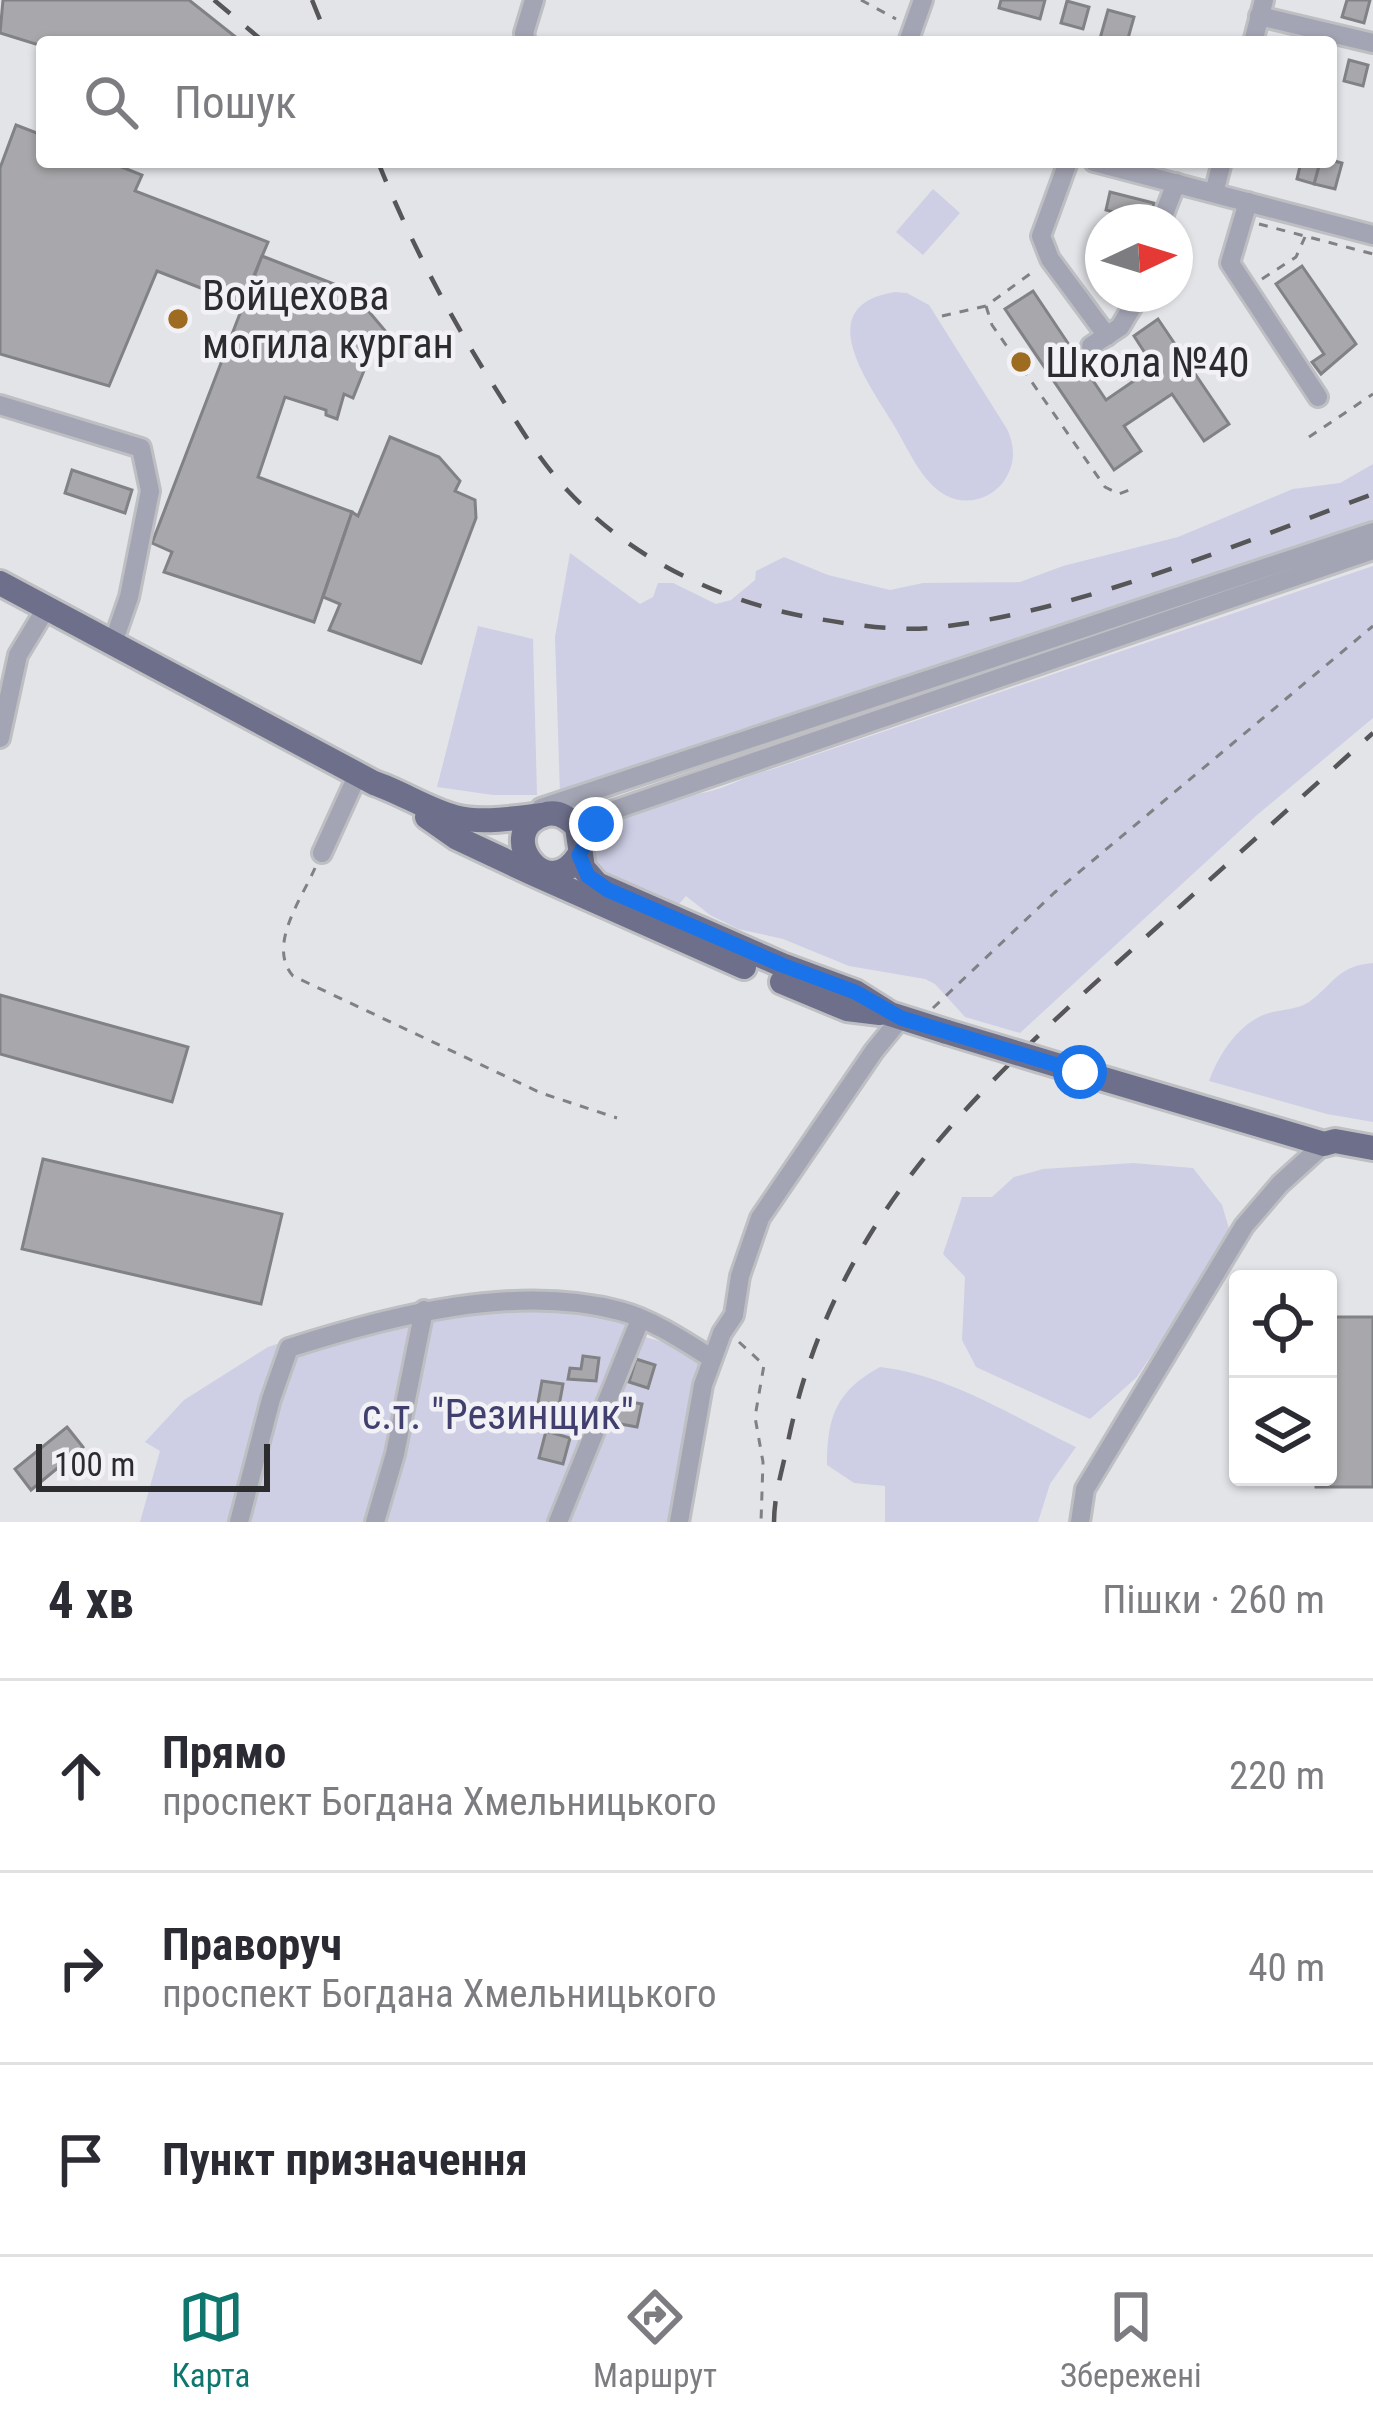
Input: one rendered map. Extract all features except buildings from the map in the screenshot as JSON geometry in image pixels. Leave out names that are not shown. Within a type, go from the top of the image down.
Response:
[{"type":"main road","points":[[0,583],[366,779],[459,818],[562,815],[577,827],[588,876],[608,890],[855,992],[904,1019]]},
{"type":"main road","points":[[366,779],[427,817],[847,1009],[904,1019],[1373,1151]]},
{"type":"main road","points":[[547,874],[523,845],[528,826],[548,814]]},
{"type":"main road","points":[[427,817],[457,838],[547,874],[566,869],[580,850]]},
{"type":"street","points":[[525,36],[534,0]]},
{"type":"street","points":[[910,35],[922,0]]},
{"type":"street","points":[[1262,8],[1373,43]]},
{"type":"street","points":[[1066,168],[1041,236],[1050,259],[1099,341],[1120,327],[1129,312]]},
{"type":"street","points":[[1117,168],[1214,193],[1245,211],[1373,235]]},
{"type":"street","points":[[1214,193],[1220,168]]},
{"type":"street","points":[[1167,204],[1175,183]]},
{"type":"street","points":[[1245,211],[1230,263],[1318,397]]},
{"type":"street","points":[[0,405],[141,448],[151,490],[129,597],[113,643]]},
{"type":"street","points":[[502,819],[744,739],[776,733],[1373,532]]},
{"type":"street","points":[[580,850],[596,824],[614,810],[1373,550]]},
{"type":"street","points":[[0,739],[18,655],[47,607]]},
{"type":"street","points":[[548,814],[748,748],[776,733]]},
{"type":"street","points":[[322,854],[366,779]]},
{"type":"street","points":[[679,1522],[711,1358],[734,1315],[740,1276],[760,1218],[874,1051],[904,1019]]},
{"type":"street","points":[[1080,1522],[1085,1489],[1244,1226],[1280,1184],[1329,1142]]},
{"type":"street","points":[[239,1522],[290,1348],[424,1310],[504,1302],[622,1311],[711,1358]]},
{"type":"street","points":[[375,1522],[395,1454],[424,1310]]},
{"type":"street","points":[[558,1522],[640,1320]]},
{"type":"path","points":[[861,0],[910,35]]},
{"type":"path","points":[[1245,211],[1305,237],[1373,254]]},
{"type":"path","points":[[1247,288],[1296,257],[1305,237]]},
{"type":"path","points":[[942,316],[986,306],[1050,259]]},
{"type":"path","points":[[986,306],[992,325],[1105,487],[1119,494],[1132,489]]},
{"type":"path","points":[[1309,437],[1373,394]]},
{"type":"path","points":[[904,1019],[940,1000],[1054,893],[1373,626]]},
{"type":"path","points":[[322,854],[281,945],[283,965],[293,976],[541,1094],[616,1118]]},
{"type":"path","points":[[722,1333],[747,1346],[764,1365],[755,1417],[763,1462],[760,1522]]},
{"type":"green space","points":[[933,189],[960,213],[923,255],[896,232]]},
{"type":"green space","points":[[895,292],[929,305],[1007,429],[1013,448],[1011,468],[999,487],[986,496],[955,499],[930,482],[860,367],[850,328],[855,312],[869,300]]},
{"type":"green space","points":[[1373,464],[1373,528],[723,735],[560,795],[555,637],[570,553],[640,604],[653,597],[658,583],[673,583],[716,604],[731,600],[755,580],[756,571],[784,557],[828,575],[890,590],[923,583],[1020,582],[1063,566],[1178,537],[1293,489],[1340,483]]},
{"type":"green space","points":[[1373,566],[1373,718],[1257,815],[1020,1033],[965,1017],[925,979],[849,966],[783,939],[738,929],[686,896],[673,911],[598,877],[593,856],[598,840],[627,815],[715,790]]},
{"type":"green space","points":[[478,626],[533,639],[537,795],[437,787]]},
{"type":"green space","points":[[1373,963],[1373,1122],[1209,1081],[1245,1026],[1269,1013],[1304,1005],[1344,972]]},
{"type":"green space","points":[[1133,1163],[1193,1168],[1222,1205],[1231,1235],[1137,1377],[1090,1419],[976,1367],[962,1340],[965,1277],[943,1254],[962,1197],[992,1197],[1014,1177],[1043,1169]]},
{"type":"green space","name":"с.т. \"Резинщик\"","points":[[498,1304],[629,1317],[642,1336],[678,1347],[699,1362],[704,1370],[678,1522],[140,1522],[160,1451],[145,1442],[184,1400],[268,1347],[283,1342],[313,1343]]},
{"type":"green space","points":[[880,1367],[956,1388],[1076,1447],[1050,1484],[1038,1522],[885,1522],[885,1486],[854,1483],[827,1465],[837,1407],[853,1386]]},
{"type":"railway","points":[[214,0],[257,36]]},
{"type":"railway","points":[[312,0],[327,36]]},
{"type":"railway","points":[[381,168],[455,321],[556,477],[621,538],[680,574],[745,601],[813,618],[893,628],[993,619],[1159,573],[1373,494]]},
{"type":"railway","points":[[774,1522],[779,1482],[809,1363],[839,1291],[876,1225],[919,1165],[1020,1053],[1373,733]]},
{"type":"place","name":"Войцехова могила курган","points":[[178,319]]},
{"type":"place","name":"Школа №40","points":[[1021,362]]},
{"type":"route","points":[[596,824],[579,855],[596,884],[855,992],[890,1014],[1080,1072]]}]
